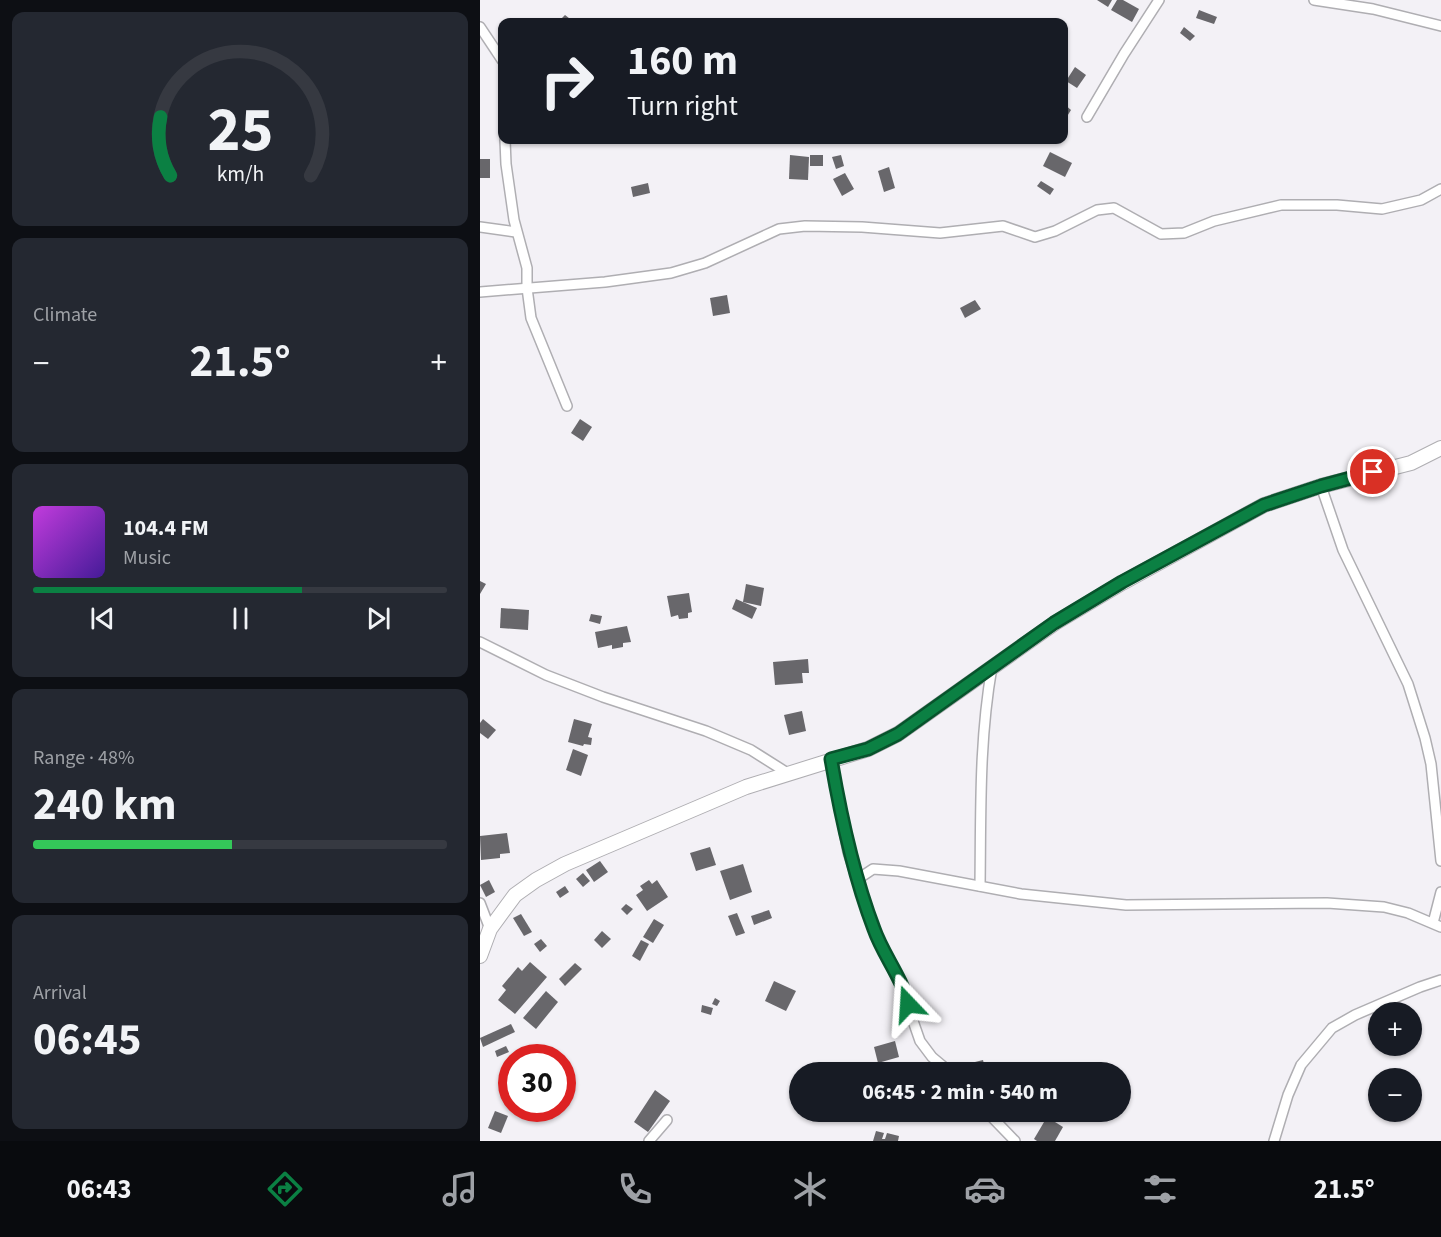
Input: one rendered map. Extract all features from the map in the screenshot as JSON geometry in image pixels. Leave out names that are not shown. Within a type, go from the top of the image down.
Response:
[{"type":"main road","points":[[480,956],[490,929],[515,895],[565,864],[746,787],[868,749],[898,734],[1054,623],[1192,543],[1264,505],[1321,486],[1412,464],[1441,448]]},
{"type":"street","points":[[1087,117],[1159,0]]},
{"type":"street","points":[[1314,0],[1373,9],[1441,26]]},
{"type":"street","points":[[480,27],[498,54]]},
{"type":"street","points":[[505,144],[510,200],[516,232],[525,255],[531,318],[567,406]]},
{"type":"street","points":[[480,292],[605,282],[671,273],[705,263],[778,229],[805,226],[862,227],[940,233],[1003,226],[1035,237],[1054,231],[1097,210],[1114,208],[1161,234],[1185,233],[1214,221],[1281,205],[1382,209],[1421,200],[1441,189]]},
{"type":"street","points":[[480,227],[516,232]]},
{"type":"street","points":[[1321,486],[1343,550],[1408,684],[1431,764],[1441,861]]},
{"type":"street","points":[[480,642],[556,679],[706,731],[751,750],[789,774]]},
{"type":"street","points":[[980,886],[979,793],[986,699],[992,666]]},
{"type":"street","points":[[831,759],[848,852],[868,914],[879,945],[905,990],[920,1041],[938,1062]]},
{"type":"street","points":[[858,879],[873,869],[899,871],[1076,902],[1126,905],[1327,903],[1384,907],[1408,913],[1437,925],[1441,892]]},
{"type":"street","points":[[480,903],[490,929]]},
{"type":"street","points":[[1274,1141],[1288,1095],[1301,1065],[1332,1028],[1355,1014],[1441,980]]},
{"type":"street","points":[[649,1141],[667,1120]]},
{"type":"street","points":[[997,1122],[1015,1141]]},
{"type":"building","points":[[1097,0],[1112,0],[1108,7]]},
{"type":"building","points":[[1117,0],[1123,0],[1139,9],[1132,22],[1111,10]]},
{"type":"building","points":[[1199,10],[1217,17],[1214,24],[1196,18]]},
{"type":"building","points":[[1184,27],[1195,36],[1190,41],[1180,33]]},
{"type":"building","points":[[1075,67],[1086,75],[1077,88],[1068,82],[1068,78]]},
{"type":"building","points":[[1050,152],[1072,163],[1065,177],[1043,166]]},
{"type":"building","points":[[790,155],[809,157],[808,180],[789,179]]},
{"type":"building","points":[[810,155],[823,155],[823,166],[810,166]]},
{"type":"building","points":[[841,155],[844,166],[836,169],[832,157]]},
{"type":"building","points":[[480,159],[490,159],[490,178],[480,178]]},
{"type":"building","points":[[889,167],[895,188],[884,192],[878,171]]},
{"type":"building","points":[[845,173],[854,189],[842,196],[833,179]]},
{"type":"building","points":[[1041,181],[1054,189],[1050,195],[1037,186]]},
{"type":"building","points":[[648,183],[650,193],[633,197],[631,187]]},
{"type":"building","points":[[727,295],[730,313],[713,316],[710,298]]},
{"type":"building","points":[[975,300],[981,309],[965,318],[960,308]]},
{"type":"building","points":[[580,419],[592,427],[583,441],[571,433]]},
{"type":"building","points":[[480,581],[486,584],[480,594]]},
{"type":"building","points":[[746,584],[764,588],[761,606],[743,602]]},
{"type":"building","points":[[689,593],[692,612],[688,613],[688,618],[679,619],[678,615],[671,617],[667,596]]},
{"type":"building","points":[[736,599],[757,608],[752,619],[732,609]]},
{"type":"building","points":[[501,608],[529,610],[528,630],[500,628]]},
{"type":"building","points":[[591,614],[602,616],[600,624],[589,621]]},
{"type":"building","points":[[627,626],[631,642],[623,643],[623,647],[612,649],[612,645],[598,648],[595,632]]},
{"type":"building","points":[[808,659],[809,673],[802,673],[803,683],[775,685],[773,662]]},
{"type":"building","points":[[802,711],[806,731],[789,735],[784,715]]},
{"type":"building","points":[[483,719],[496,730],[488,739],[480,733],[480,723]]},
{"type":"building","points":[[574,719],[592,724],[588,737],[592,738],[591,745],[584,744],[583,746],[568,742]]},
{"type":"building","points":[[573,749],[588,755],[581,776],[566,770]]},
{"type":"building","points":[[507,833],[510,853],[500,854],[500,858],[481,860],[480,836]]},
{"type":"building","points":[[710,847],[716,865],[696,871],[690,853]]},
{"type":"building","points":[[600,861],[608,872],[594,882],[586,870]]},
{"type":"building","points":[[743,864],[752,892],[730,900],[720,871]]},
{"type":"building","points":[[583,873],[590,881],[583,887],[576,879]]},
{"type":"building","points":[[489,880],[495,892],[486,897],[480,885]]},
{"type":"building","points":[[649,880],[652,884],[657,880],[668,897],[647,911],[636,895],[643,890],[640,886]]},
{"type":"building","points":[[565,886],[569,892],[560,898],[556,892]]},
{"type":"building","points":[[626,904],[633,909],[627,915],[621,909]]},
{"type":"building","points":[[769,910],[772,918],[754,925],[751,916]]},
{"type":"building","points":[[737,913],[745,933],[736,936],[728,916]]},
{"type":"building","points":[[521,914],[532,932],[524,936],[513,918]]},
{"type":"building","points":[[654,919],[664,925],[653,943],[643,937]]},
{"type":"building","points":[[602,931],[611,939],[602,948],[594,940]]},
{"type":"building","points":[[541,939],[547,946],[540,952],[534,944]]},
{"type":"building","points":[[641,940],[649,944],[640,961],[632,956]]},
{"type":"building","points":[[530,962],[547,977],[515,1014],[498,1000],[506,990],[502,986],[518,967],[522,971]]},
{"type":"building","points":[[575,963],[582,969],[565,986],[559,979]]},
{"type":"building","points":[[774,981],[796,991],[786,1011],[765,1001]]},
{"type":"building","points":[[546,991],[558,1002],[536,1029],[523,1018]]},
{"type":"building","points":[[715,998],[720,1001],[717,1006],[712,1004]]},
{"type":"building","points":[[702,1005],[713,1008],[711,1015],[701,1012]]},
{"type":"building","points":[[511,1024],[515,1032],[483,1047],[480,1038]]},
{"type":"building","points":[[895,1041],[899,1057],[878,1062],[874,1047]]},
{"type":"building","points":[[655,1090],[670,1101],[648,1132],[634,1122]]},
{"type":"building","points":[[495,1111],[498,1112],[498,1122],[506,1122],[501,1133],[488,1128]]},
{"type":"building","points":[[1044,1122],[1055,1122],[1063,1127],[1055,1141],[1034,1139]]},
{"type":"building","points":[[876,1131],[884,1133],[882,1139],[885,1139],[887,1133],[899,1136],[898,1141],[873,1141]]},
{"type":"route","points":[[908,1004],[905,990],[894,967],[879,945],[848,852],[831,759],[868,749],[898,734],[1054,623],[1192,543],[1264,505],[1373,472]]}]
